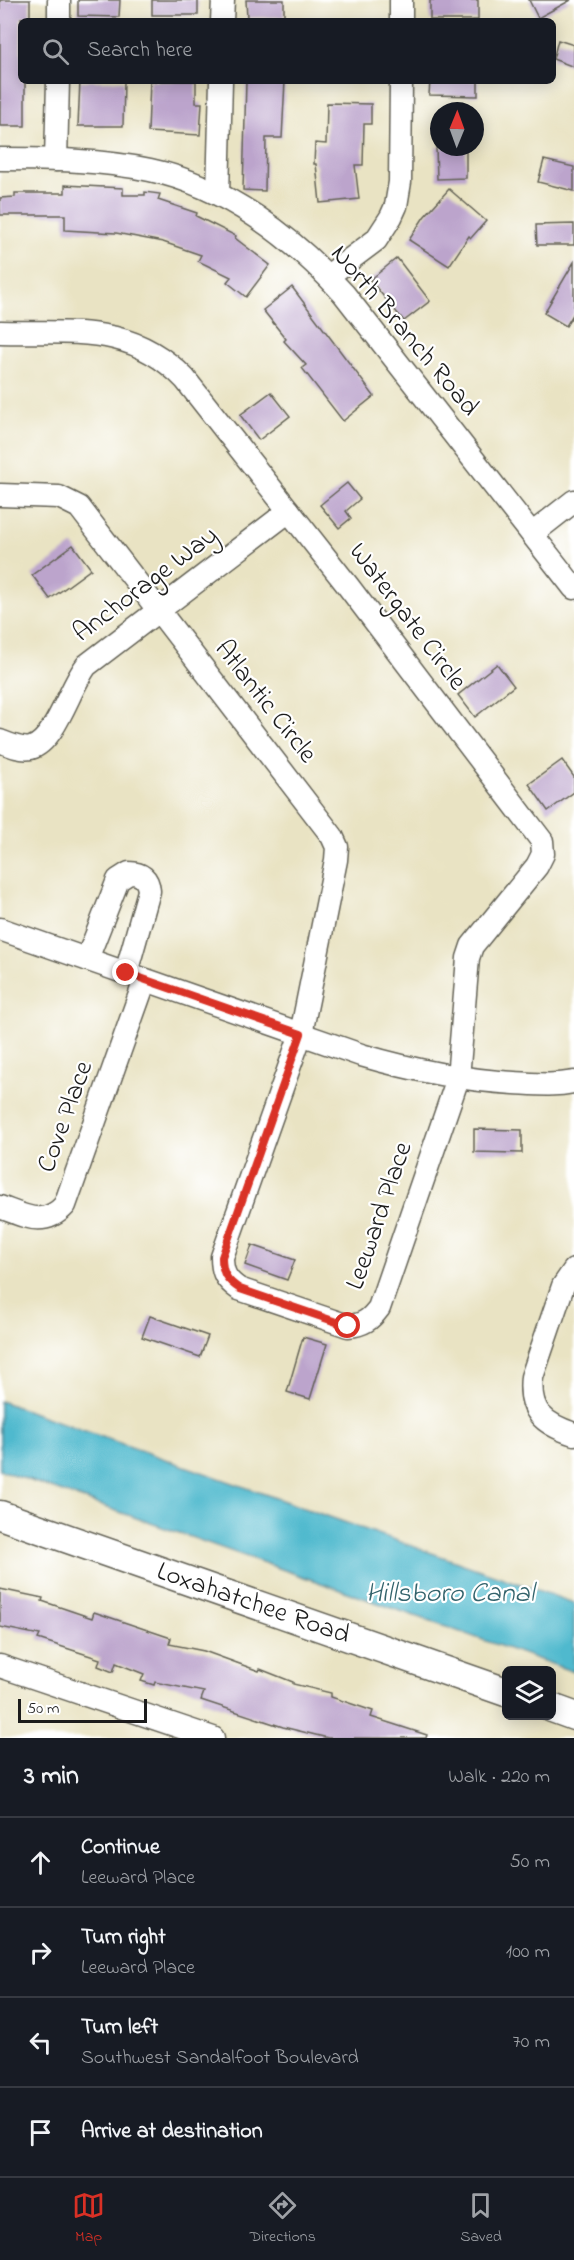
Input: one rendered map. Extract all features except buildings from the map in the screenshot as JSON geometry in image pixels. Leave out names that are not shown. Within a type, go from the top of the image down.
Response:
[{"type":"main road","name":"Loxahatchee Road","points":[[0,1515],[502,1690]]},
{"type":"main road","points":[[556,1709],[574,1716]]},
{"type":"street","points":[[59,0],[59,18]]},
{"type":"street","points":[[222,18],[223,0]]},
{"type":"street","points":[[401,0],[401,18]]},
{"type":"street","points":[[56,160],[58,84]]},
{"type":"street","points":[[218,194],[221,84]]},
{"type":"street","points":[[328,276],[376,240],[392,217],[400,182],[401,84]]},
{"type":"street","name":"North Branch Road","points":[[0,159],[56,160],[153,170],[218,194],[241,207],[287,240],[328,276],[574,588]]},
{"type":"street","name":"Watergate Circle","points":[[0,332],[105,334],[130,341],[159,355],[185,379],[542,841],[543,854],[537,866],[472,946],[468,958],[458,1078]]},
{"type":"street","name":"Atlantic Circle","points":[[0,495],[59,497],[79,507],[332,836],[337,847],[336,860],[301,1034]]},
{"type":"street","points":[[532,534],[574,501]]},
{"type":"street","name":"Anchorage Way","points":[[0,741],[18,748],[30,748],[42,744],[50,733],[79,674],[87,665],[289,511]]},
{"type":"street","name":"Cove Place","points":[[0,1207],[31,1218],[44,1219],[56,1215],[65,1205],[135,976],[149,891],[148,884],[140,874],[129,873],[118,880],[87,959]]},
{"type":"street","points":[[0,929],[399,1066],[458,1078],[550,1085],[574,1082]]},
{"type":"street","name":"Leeward Place","points":[[301,1034],[222,1257],[222,1270],[229,1282],[240,1289],[348,1326],[362,1324],[371,1319],[379,1308],[458,1078]]},
{"type":"street","points":[[574,1270],[563,1286],[532,1377],[530,1390],[537,1411],[549,1424],[574,1434]]},
{"type":"street","points":[[4,1673],[213,1738]]},
{"type":"water","name":"Hillsboro Canal","points":[[0,1401],[574,1603],[574,1672],[0,1470]]},
{"type":"route","points":[[126,973],[301,1034],[222,1257],[222,1270],[229,1282],[240,1289],[348,1326]]}]
